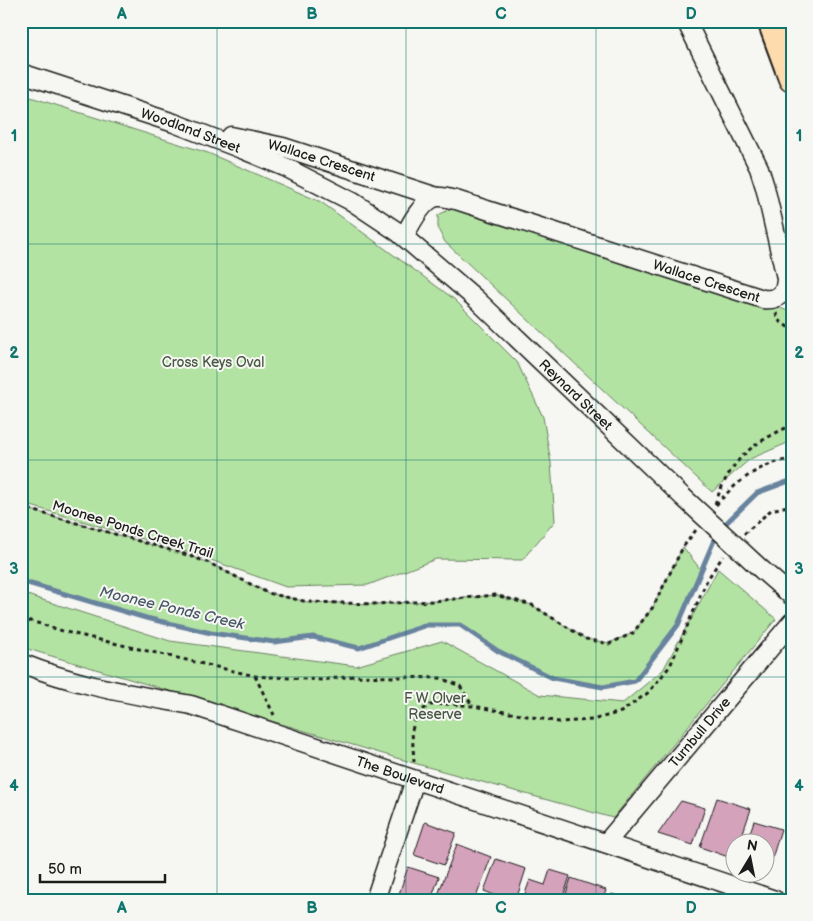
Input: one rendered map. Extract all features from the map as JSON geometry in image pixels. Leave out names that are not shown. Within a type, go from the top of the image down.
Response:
[{"type":"highway","points":[[770,21],[792,78]]},
{"type":"street","name":"Wallace Crescent","points":[[174,123],[283,147],[437,197],[456,200],[763,299],[777,298],[784,290],[786,278],[762,176],[686,21]]},
{"type":"street","name":"Woodland Street","points":[[21,74],[174,123],[285,167],[353,202]]},
{"type":"street","points":[[404,237],[421,209],[430,200],[437,197]]},
{"type":"street","name":"Reynard Street","points":[[353,202],[404,237],[476,299],[683,497],[792,596]]},
{"type":"street","name":"Turnbull Drive","points":[[606,843],[792,622]]},
{"type":"street","name":"The Boulevard","points":[[21,663],[48,674],[98,688],[191,705],[775,900]]},
{"type":"street","points":[[375,900],[415,780]]},
{"type":"path","points":[[777,298],[776,313],[778,320],[792,330]]},
{"type":"path","points":[[792,425],[765,438],[737,460],[723,482],[714,507],[732,486],[750,474],[772,464],[792,459]]},
{"type":"path","points":[[739,539],[771,510],[792,505]]},
{"type":"path","name":"Moonee Ponds Creek Trail","points":[[21,507],[192,557],[226,571],[252,586],[281,597],[332,604],[374,604],[495,595],[532,605],[586,639],[609,644],[633,633],[653,607],[683,547],[698,527]]},
{"type":"path","points":[[415,780],[412,731],[418,712],[430,705],[473,706],[559,722],[592,720],[621,712],[649,692],[670,666],[707,580],[726,550]]},
{"type":"path","points":[[21,618],[66,632],[255,676],[322,680],[354,676],[440,678],[460,686],[473,706]]},
{"type":"path","points":[[21,628],[30,621]]},
{"type":"path","points":[[255,676],[270,706]]},
{"type":"green space","name":"Cross Keys Oval","points":[[21,94],[208,153],[321,202],[454,299],[517,362],[543,417],[551,463],[555,521],[522,560],[436,559],[368,585],[286,587],[197,555],[21,503]]},
{"type":"green space","points":[[455,207],[792,312],[792,441],[750,459],[712,492],[445,242],[438,229],[438,215]]},
{"type":"green space","points":[[21,507],[207,562],[268,593],[308,602],[374,604],[495,595],[532,605],[586,639],[609,643],[633,633],[653,607],[683,547],[701,570],[678,625],[635,681],[603,687],[553,678],[498,651],[460,625],[427,625],[359,648],[313,637],[274,642],[211,633],[146,618],[21,581]]},
{"type":"green space","name":"F W Olver Reserve","points":[[718,569],[776,619],[613,818],[417,764],[21,647],[21,593],[170,641],[356,666],[442,641],[540,695],[623,703],[663,670]]},
{"type":"building","points":[[717,798],[751,809],[742,834],[726,834],[726,856],[700,847]]},
{"type":"building","points":[[681,801],[705,808],[693,845],[658,834]]},
{"type":"building","points":[[754,821],[781,829],[776,846],[776,834],[749,834]]},
{"type":"building","points":[[425,822],[456,833],[444,865],[414,855]]},
{"type":"building","points":[[457,844],[491,857],[475,900],[436,900]]},
{"type":"building","points":[[496,859],[526,869],[516,900],[508,900],[484,891]]},
{"type":"building","points":[[408,867],[439,877],[431,900],[397,900]]},
{"type":"building","points":[[550,870],[570,876],[562,900],[523,899],[530,880],[545,885]]},
{"type":"building","points":[[571,878],[606,890],[603,900],[564,900]]},
{"type":"building","points":[[612,894],[629,900],[610,900]]},
{"type":"waterway","name":"Moonee Ponds Creek","points":[[21,581],[146,618],[211,633],[274,642],[313,637],[359,648],[427,625],[460,625],[498,651],[553,678],[603,687],[635,681],[678,625],[718,531],[757,493],[792,480]]}]
